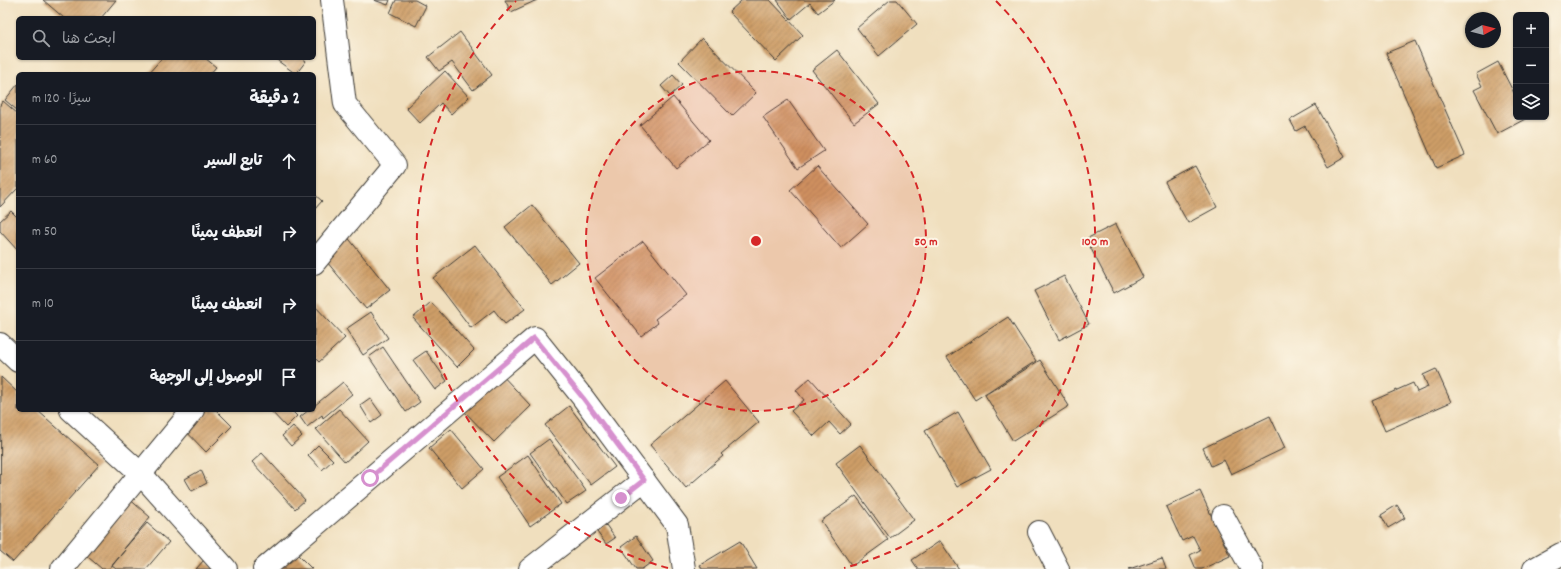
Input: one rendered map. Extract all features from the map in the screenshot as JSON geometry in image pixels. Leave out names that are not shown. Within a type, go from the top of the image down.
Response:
[{"type":"street","points":[[316,261],[395,165],[345,104],[332,0]]},
{"type":"street","points":[[264,569],[534,338],[583,398],[677,525],[684,569]]},
{"type":"street","points":[[0,344],[16,359]]},
{"type":"street","points":[[73,412],[141,474],[226,569]]},
{"type":"street","points":[[62,569],[191,412]]},
{"type":"street","points":[[530,569],[644,480]]},
{"type":"street","points":[[1223,516],[1252,569]]},
{"type":"street","points":[[1039,532],[1058,569]]},
{"type":"street","points":[[1534,569],[1561,554]]},
{"type":"building","points":[[43,0],[116,0],[103,16],[62,16]]},
{"type":"building","points":[[374,0],[390,0],[388,5]]},
{"type":"building","points":[[396,0],[415,0],[426,6],[416,26],[390,13]]},
{"type":"building","points":[[505,0],[537,0],[511,12]]},
{"type":"building","points":[[742,0],[770,0],[803,35],[776,61],[729,12]]},
{"type":"building","points":[[777,0],[835,0],[818,13],[810,3],[791,19]]},
{"type":"building","points":[[890,0],[897,0],[917,24],[879,56],[857,28]]},
{"type":"building","points":[[460,32],[492,75],[473,90],[452,62],[439,71],[428,57]]},
{"type":"building","points":[[702,38],[756,93],[732,116],[679,62]]},
{"type":"building","points":[[1415,41],[1465,155],[1436,168],[1386,53]]},
{"type":"building","points":[[837,50],[879,104],[854,123],[812,70]]},
{"type":"building","points":[[160,60],[207,60],[216,67],[212,72],[150,72]]},
{"type":"building","points":[[278,61],[306,61],[298,72],[293,72]]},
{"type":"building","points":[[1498,62],[1513,91],[1513,120],[1523,120],[1497,134],[1474,90],[1482,86],[1476,74]]},
{"type":"building","points":[[445,71],[469,97],[451,114],[441,103],[420,123],[406,108]]},
{"type":"building","points":[[673,75],[682,85],[670,96],[661,86]]},
{"type":"building","points":[[16,86],[16,109],[5,100]]},
{"type":"building","points":[[673,97],[709,140],[676,168],[640,125]]},
{"type":"building","points":[[788,100],[824,151],[798,168],[763,117]]},
{"type":"building","points":[[3,101],[16,112],[16,190],[0,207],[0,105]]},
{"type":"building","points":[[1316,105],[1345,157],[1328,167],[1305,126],[1296,131],[1290,120]]},
{"type":"building","points":[[817,166],[868,224],[841,248],[790,190]]},
{"type":"building","points":[[1195,166],[1217,207],[1188,223],[1165,182]]},
{"type":"building","points":[[316,196],[322,201],[316,208]]},
{"type":"building","points":[[532,205],[579,263],[552,285],[505,227]]},
{"type":"building","points":[[11,211],[16,216],[16,249],[0,231],[0,221]]},
{"type":"building","points":[[1116,224],[1143,277],[1114,293],[1086,239]]},
{"type":"building","points":[[342,230],[390,290],[366,309],[317,250]]},
{"type":"building","points":[[643,241],[686,295],[655,319],[658,323],[641,336],[595,278]]},
{"type":"building","points":[[475,245],[525,309],[505,324],[494,310],[471,328],[433,278]]},
{"type":"building","points":[[1064,276],[1089,324],[1059,340],[1034,291]]},
{"type":"building","points":[[431,302],[474,350],[457,367],[413,318]]},
{"type":"building","points":[[316,307],[345,338],[319,362],[316,359]]},
{"type":"building","points":[[371,312],[388,338],[363,355],[346,329]]},
{"type":"building","points":[[1008,317],[1036,361],[975,400],[947,357]]},
{"type":"building","points":[[383,347],[420,402],[406,412],[369,357]]},
{"type":"building","points":[[426,351],[447,381],[435,390],[413,360]]},
{"type":"building","points":[[1040,360],[1069,406],[1013,441],[985,395]]},
{"type":"building","points":[[1436,369],[1451,402],[1385,431],[1372,401],[1413,383],[1417,392],[1428,387],[1423,375]]},
{"type":"building","points":[[498,371],[531,406],[494,442],[460,407]]},
{"type":"building","points":[[1,377],[16,391],[16,412],[39,412],[99,465],[13,562],[0,551]]},
{"type":"building","points":[[810,378],[851,424],[840,434],[829,422],[814,436],[791,411],[804,400],[796,390]]},
{"type":"building","points":[[725,381],[759,422],[721,454],[723,456],[686,488],[650,445]]},
{"type":"building","points":[[343,382],[352,394],[323,418],[322,415],[307,427],[300,417],[306,412],[316,412],[316,404]]},
{"type":"building","points":[[370,398],[382,415],[371,423],[360,405]]},
{"type":"building","points":[[569,406],[615,467],[591,485],[545,425]]},
{"type":"building","points":[[339,409],[368,441],[345,462],[316,429]]},
{"type":"building","points":[[193,412],[218,412],[232,426],[206,452],[180,425]]},
{"type":"building","points":[[272,412],[293,412],[297,416],[286,427]]},
{"type":"building","points":[[958,412],[991,469],[957,487],[925,431]]},
{"type":"building","points":[[1270,416],[1285,448],[1231,474],[1224,460],[1211,466],[1203,448]]},
{"type":"building","points":[[293,426],[302,436],[291,446],[282,436]]},
{"type":"building","points":[[451,429],[484,469],[462,488],[429,448]]},
{"type":"building","points":[[549,439],[586,491],[567,504],[530,453]]},
{"type":"building","points":[[318,445],[333,460],[322,470],[308,455]]},
{"type":"building","points":[[860,445],[914,520],[890,538],[836,463]]},
{"type":"building","points":[[262,453],[305,500],[295,509],[252,462]]},
{"type":"building","points":[[528,455],[561,504],[530,526],[497,477]]},
{"type":"building","points":[[201,470],[207,483],[192,491],[185,479]]},
{"type":"building","points":[[120,491],[150,517],[124,549],[147,523],[169,542],[146,569],[116,569],[112,566],[125,550],[109,569],[102,569],[74,545]]},
{"type":"building","points":[[1200,491],[1230,556],[1202,569],[1196,569],[1190,555],[1200,550],[1193,536],[1182,541],[1166,507]]},
{"type":"building","points":[[856,496],[888,540],[852,566],[821,521]]},
{"type":"building","points":[[1397,505],[1405,518],[1388,528],[1381,515]]},
{"type":"building","points":[[606,525],[615,538],[606,544],[597,532]]},
{"type":"building","points":[[636,536],[653,561],[642,569],[636,569],[621,547]]},
{"type":"building","points":[[740,541],[757,569],[702,569],[700,565]]},
{"type":"building","points":[[940,541],[959,569],[918,569],[912,560]]},
{"type":"building","points":[[295,552],[312,569],[279,569]]},
{"type":"building","points":[[1162,558],[1166,569],[1129,569]]},
{"type":"building","points":[[204,560],[214,569],[196,569]]},
{"type":"route","points":[[370,478],[534,338],[583,398],[644,480],[621,498]]}]
